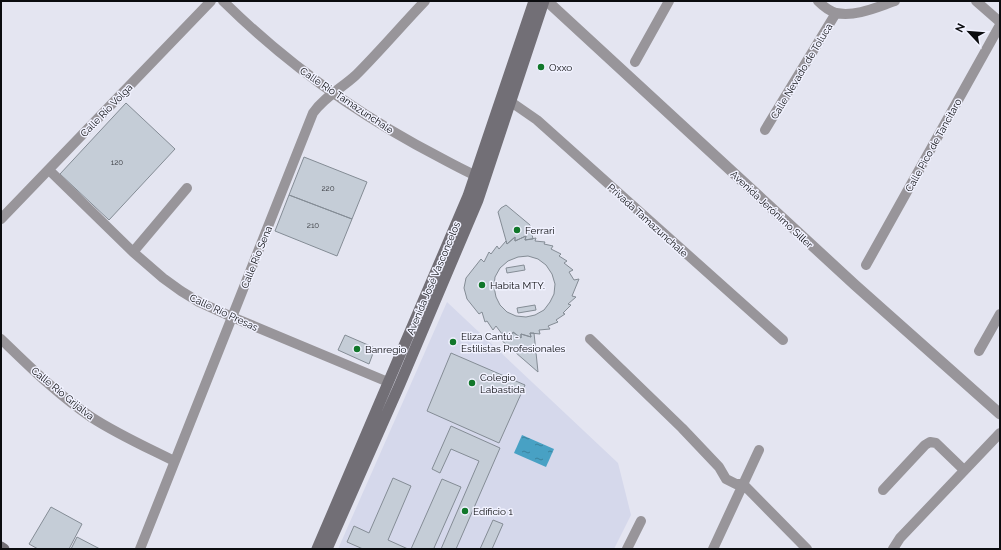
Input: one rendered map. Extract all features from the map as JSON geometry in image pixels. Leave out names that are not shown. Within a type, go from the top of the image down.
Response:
[{"type":"main road","name":"Avenida José Vasconcelos","points":[[506,100],[534,1]]},
{"type":"main road","name":"Avenida José Vasconcelos","points":[[327,549],[400,384],[480,178],[506,100],[544,1]]},
{"type":"main road","name":"Avenida José Vasconcelos","points":[[317,549],[465,203],[480,178]]},
{"type":"street","name":"Calle Río Volga","points":[[1,219],[211,1]]},
{"type":"street","name":"Calle Río Tamazunchale","points":[[223,1],[264,40],[334,93],[369,117],[418,146],[480,178]]},
{"type":"street","name":"Calle Río Sena","points":[[140,549],[313,113],[324,100],[359,72],[425,1]]},
{"type":"street","name":"Avenida Jerónimo Siller","points":[[547,1],[855,285],[1000,414]]},
{"type":"street","points":[[635,62],[669,1]]},
{"type":"street","points":[[818,1],[836,13],[853,13],[895,1]]},
{"type":"street","points":[[976,1],[1000,24]]},
{"type":"street","name":"Calle Nevado de Toluca","points":[[765,130],[836,13]]},
{"type":"street","name":"Calle Pico de Tancitaro","points":[[866,266],[1000,24]]},
{"type":"street","name":"Privada Tamazunchale","points":[[506,100],[537,120],[783,340]]},
{"type":"street","name":"Calle Río Presas","points":[[49,170],[133,252],[163,278],[198,302],[388,382]]},
{"type":"street","points":[[133,252],[187,188]]},
{"type":"street","points":[[979,351],[1000,314]]},
{"type":"street","name":"Calle Río Grijalva","points":[[1,339],[58,391],[91,417],[124,436],[174,461]]},
{"type":"street","points":[[590,339],[682,428],[719,467],[726,479],[736,484],[743,484],[807,549]]},
{"type":"street","points":[[893,549],[900,538],[1000,433]]},
{"type":"street","points":[[883,490],[925,445],[930,442],[936,443],[964,470]]},
{"type":"street","points":[[713,549],[759,450]]},
{"type":"street","points":[[627,549],[641,520]]},
{"type":"shaded area","name":"Colegio Labastida","points":[[447,302],[618,463],[631,515],[614,549],[338,549]]},
{"type":"water","points":[[522,435],[554,449],[546,467],[514,453]]},
{"type":"building","points":[[126,103],[175,149],[109,220],[60,174]]},
{"type":"building","points":[[304,157],[367,182],[352,219],[289,195]]},
{"type":"building","points":[[289,195],[352,219],[337,256],[275,231]]},
{"type":"building","name":"Ferrari","points":[[506,205],[530,225],[533,239],[525,240],[526,236],[515,241],[515,237],[507,244],[498,212]]},
{"type":"building","points":[[526,236],[525,240],[536,238],[535,241],[545,242],[544,244],[553,246],[551,249],[561,254],[559,256],[567,261],[564,263],[573,270],[569,272],[574,280],[579,279],[572,296],[576,297],[568,304],[571,305],[563,313],[565,314],[556,320],[558,322],[548,326],[550,329],[539,330],[540,334],[530,333],[531,337],[521,334],[521,338],[513,332],[512,338],[503,332],[502,334],[496,326],[493,330],[487,321],[485,322],[482,312],[479,314],[467,299],[464,288],[466,278],[481,259],[484,262],[489,252],[491,254],[497,246],[499,249],[506,241],[507,244],[515,237],[515,241]],"holes":[[[528,256],[538,259],[546,265],[552,274],[555,284],[554,294],[550,302],[544,310],[535,315],[526,317],[516,316],[507,312],[500,305],[496,297],[494,287],[495,277],[500,268],[508,261],[518,257]]]},
{"type":"building","points":[[524,265],[525,270],[507,273],[506,268]]},
{"type":"building","points":[[535,305],[536,310],[518,313],[517,308]]},
{"type":"building","points":[[503,332],[512,338],[513,332],[521,338],[521,334],[531,337],[530,333],[534,333],[538,372],[500,339]]},
{"type":"building","name":"Banregio","points":[[345,335],[375,348],[369,364],[338,350]]},
{"type":"building","points":[[451,353],[525,385],[499,443],[427,411]]},
{"type":"building","name":"Edificio 1","points":[[451,426],[500,448],[456,549],[441,549],[479,461],[451,449],[440,473],[432,469]]},
{"type":"building","points":[[393,478],[411,486],[388,540],[408,549],[363,549],[347,542],[354,526],[369,533]]},
{"type":"building","name":"Edificio 1","points":[[442,479],[461,487],[434,548],[436,549],[411,549]]},
{"type":"building","points":[[51,507],[82,524],[69,549],[38,549],[29,544]]},
{"type":"building","name":"Edificio 1","points":[[493,520],[503,524],[492,549],[480,549]]},
{"type":"building","points":[[77,537],[100,549],[71,549]]},
{"type":"place","name":"Oxxo","points":[[541,67]]},
{"type":"place","name":"Ferrari","points":[[517,230]]},
{"type":"place","name":"Habita MTY.","points":[[482,285]]},
{"type":"place","name":"Eliza Cantú - Estilistas Profesionales","points":[[453,342]]},
{"type":"place","name":"Banregio","points":[[357,349]]},
{"type":"place","name":"Colegio Labastida","points":[[472,383]]},
{"type":"place","name":"Edificio 1","points":[[465,511]]}]
